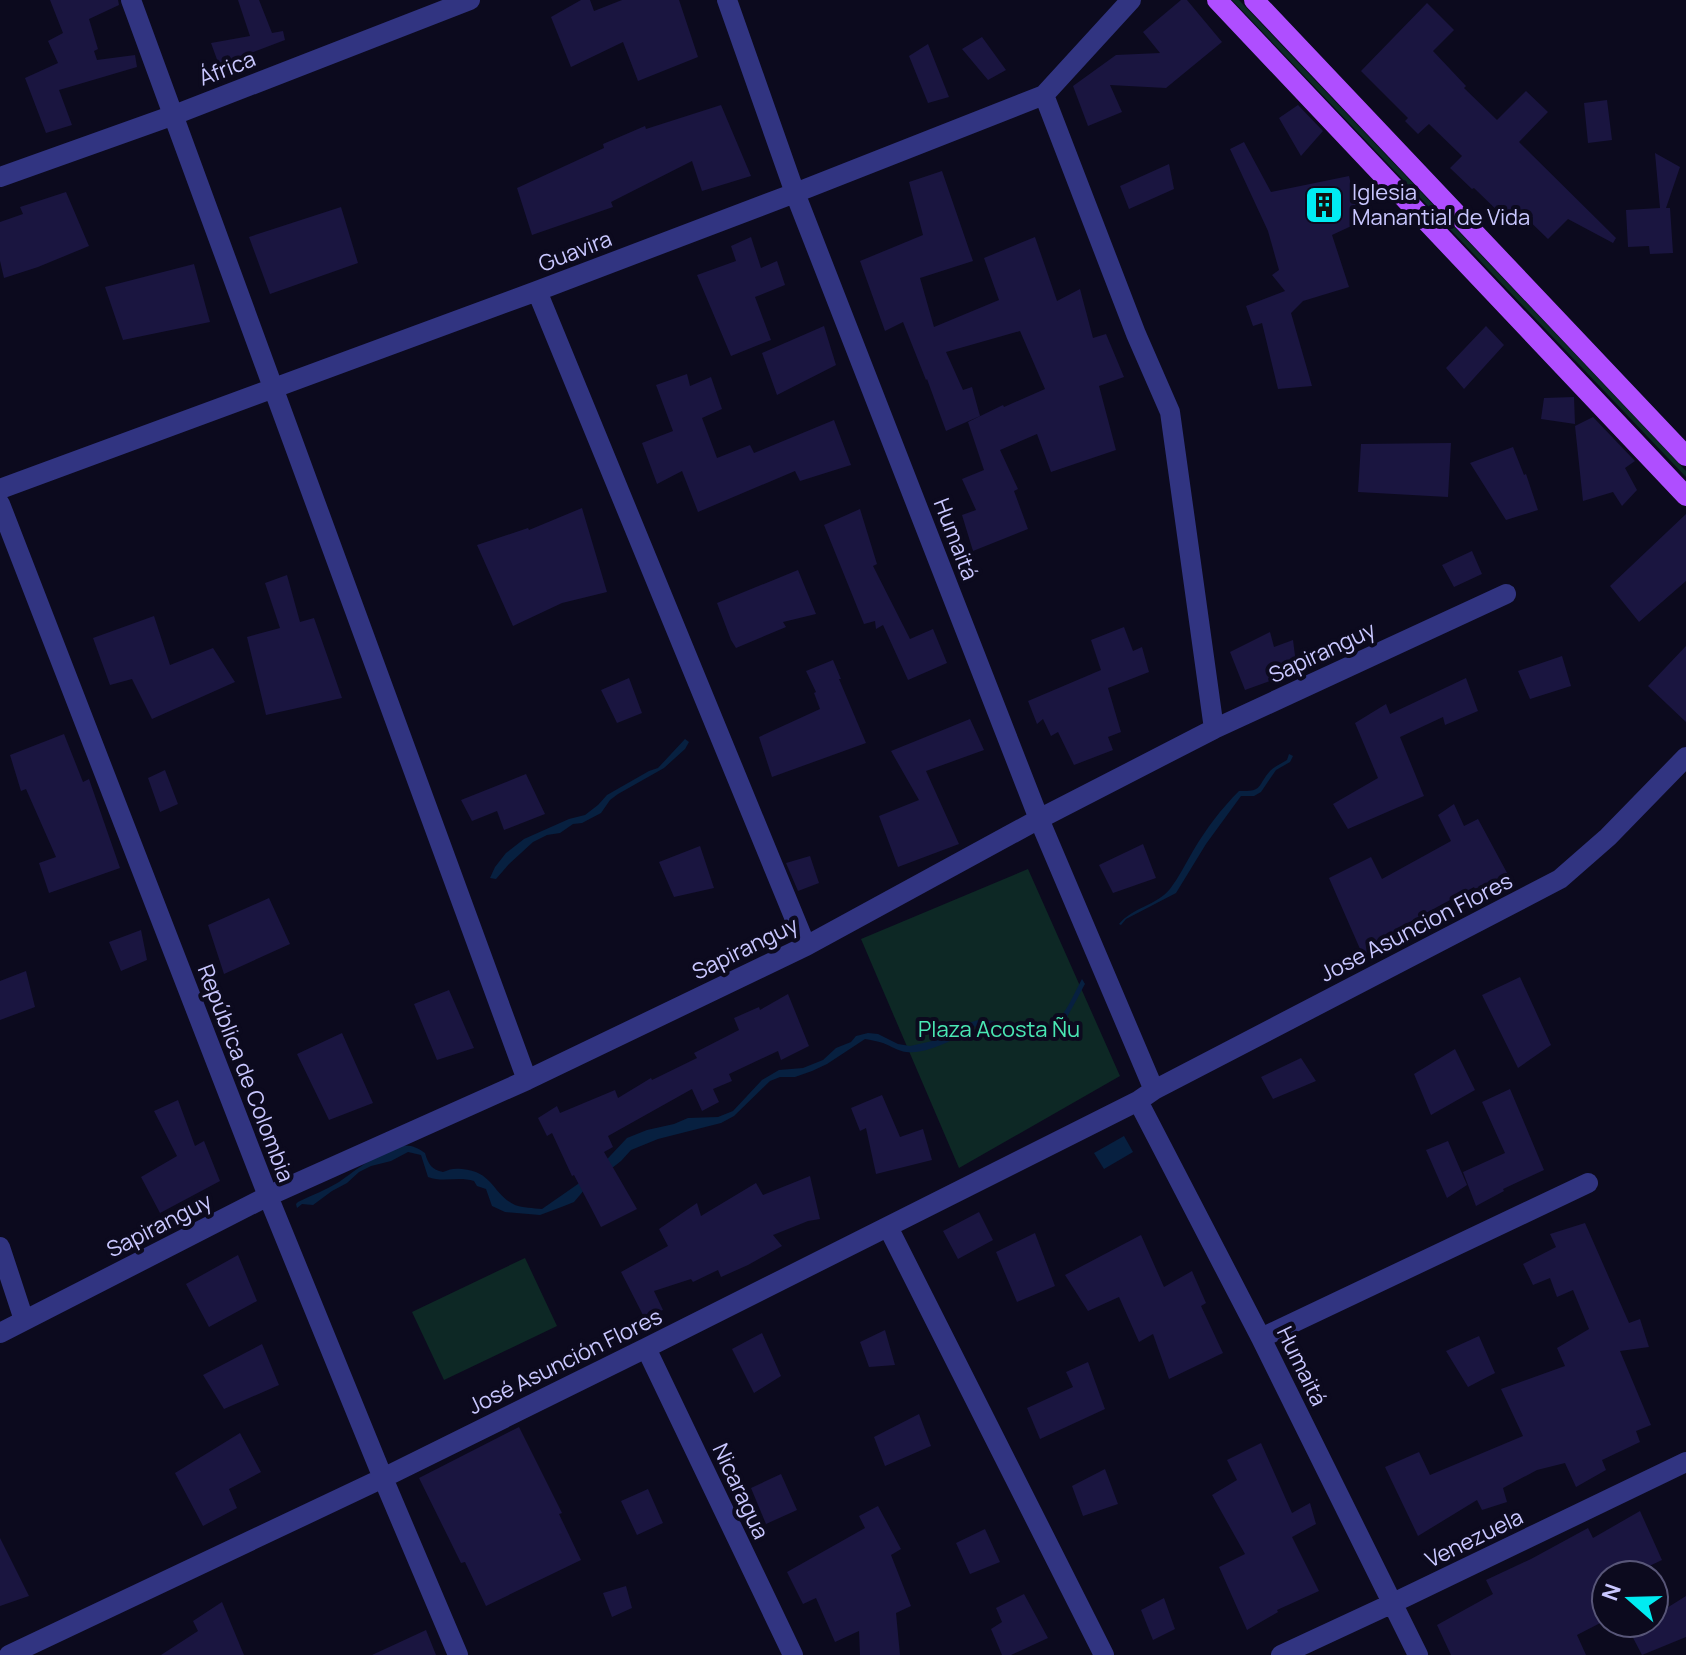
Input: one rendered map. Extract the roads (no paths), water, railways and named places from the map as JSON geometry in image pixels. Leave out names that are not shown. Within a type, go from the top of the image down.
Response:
[{"type":"main road","points":[[1217,0],[1686,496]]},
{"type":"main road","points":[[1254,0],[1686,456]]},
{"type":"street","points":[[131,0],[527,1080]]},
{"type":"street","name":"África","points":[[0,177],[174,115],[470,0]]},
{"type":"street","name":"Humaitá","points":[[727,0],[795,193],[1146,1096],[1261,1338],[1418,1655]]},
{"type":"street","name":"Guavira","points":[[0,489],[537,291],[1044,95],[1131,0]]},
{"type":"street","points":[[1044,95],[1136,334],[1170,412],[1214,729]]},
{"type":"street","points":[[537,291],[806,946]]},
{"type":"street","name":"República de Colombia","points":[[0,504],[268,1196],[458,1655]]},
{"type":"street","name":"Sapiranguy","points":[[0,1333],[268,1196],[527,1080],[806,946],[1039,819],[1214,729],[1506,594]]},
{"type":"street","name":"Jose Asuncion Flores","points":[[1146,1096],[1560,879],[1608,837],[1686,757]]},
{"type":"street","name":"José Asunción Flores","points":[[9,1655],[383,1478],[1146,1096]]},
{"type":"street","points":[[1261,1338],[1588,1183]]},
{"type":"street","points":[[888,1227],[1104,1655]]},
{"type":"street","points":[[0,1247],[24,1320]]},
{"type":"street","name":"Nicaragua","points":[[646,1348],[793,1655]]},
{"type":"street","name":"Venezuela","points":[[1281,1655],[1686,1462]]},
{"type":"water","points":[[685,739],[689,742],[685,749],[664,768],[618,794],[601,813],[533,842],[496,879],[490,878],[506,853],[524,839],[585,815],[607,795],[658,768]]},
{"type":"water","points":[[1289,754],[1293,756],[1290,762],[1276,770],[1261,792],[1254,796],[1241,796],[1176,893],[1119,924],[1131,914],[1158,899],[1170,889],[1203,835],[1226,805],[1239,791],[1259,787],[1270,771],[1287,760]]},
{"type":"water","points":[[1082,979],[1085,984],[1065,1020],[1052,1036],[1034,1040],[999,1027],[981,1025],[938,1046],[911,1052],[865,1039],[812,1071],[770,1081],[734,1116],[721,1123],[658,1139],[631,1150],[574,1202],[540,1215],[505,1212],[492,1206],[486,1189],[477,1186],[474,1181],[428,1177],[421,1155],[408,1152],[359,1172],[313,1205],[302,1204],[297,1208],[298,1202],[334,1185],[368,1161],[404,1146],[425,1153],[436,1170],[473,1171],[481,1174],[515,1205],[542,1209],[595,1172],[627,1138],[688,1118],[718,1117],[733,1111],[762,1080],[779,1070],[803,1068],[823,1060],[856,1036],[878,1034],[910,1046],[950,1037],[962,1025],[978,1020],[998,1021],[1036,1036],[1059,1019]]},
{"type":"water","points":[[1124,1136],[1133,1152],[1104,1169],[1094,1153]]},
{"type":"place","name":"Iglesia Manantial de Vida","points":[[1324,205]]},
{"type":"park label","name":"Plaza Acosta Ñu","points":[[999,1029]]}]
